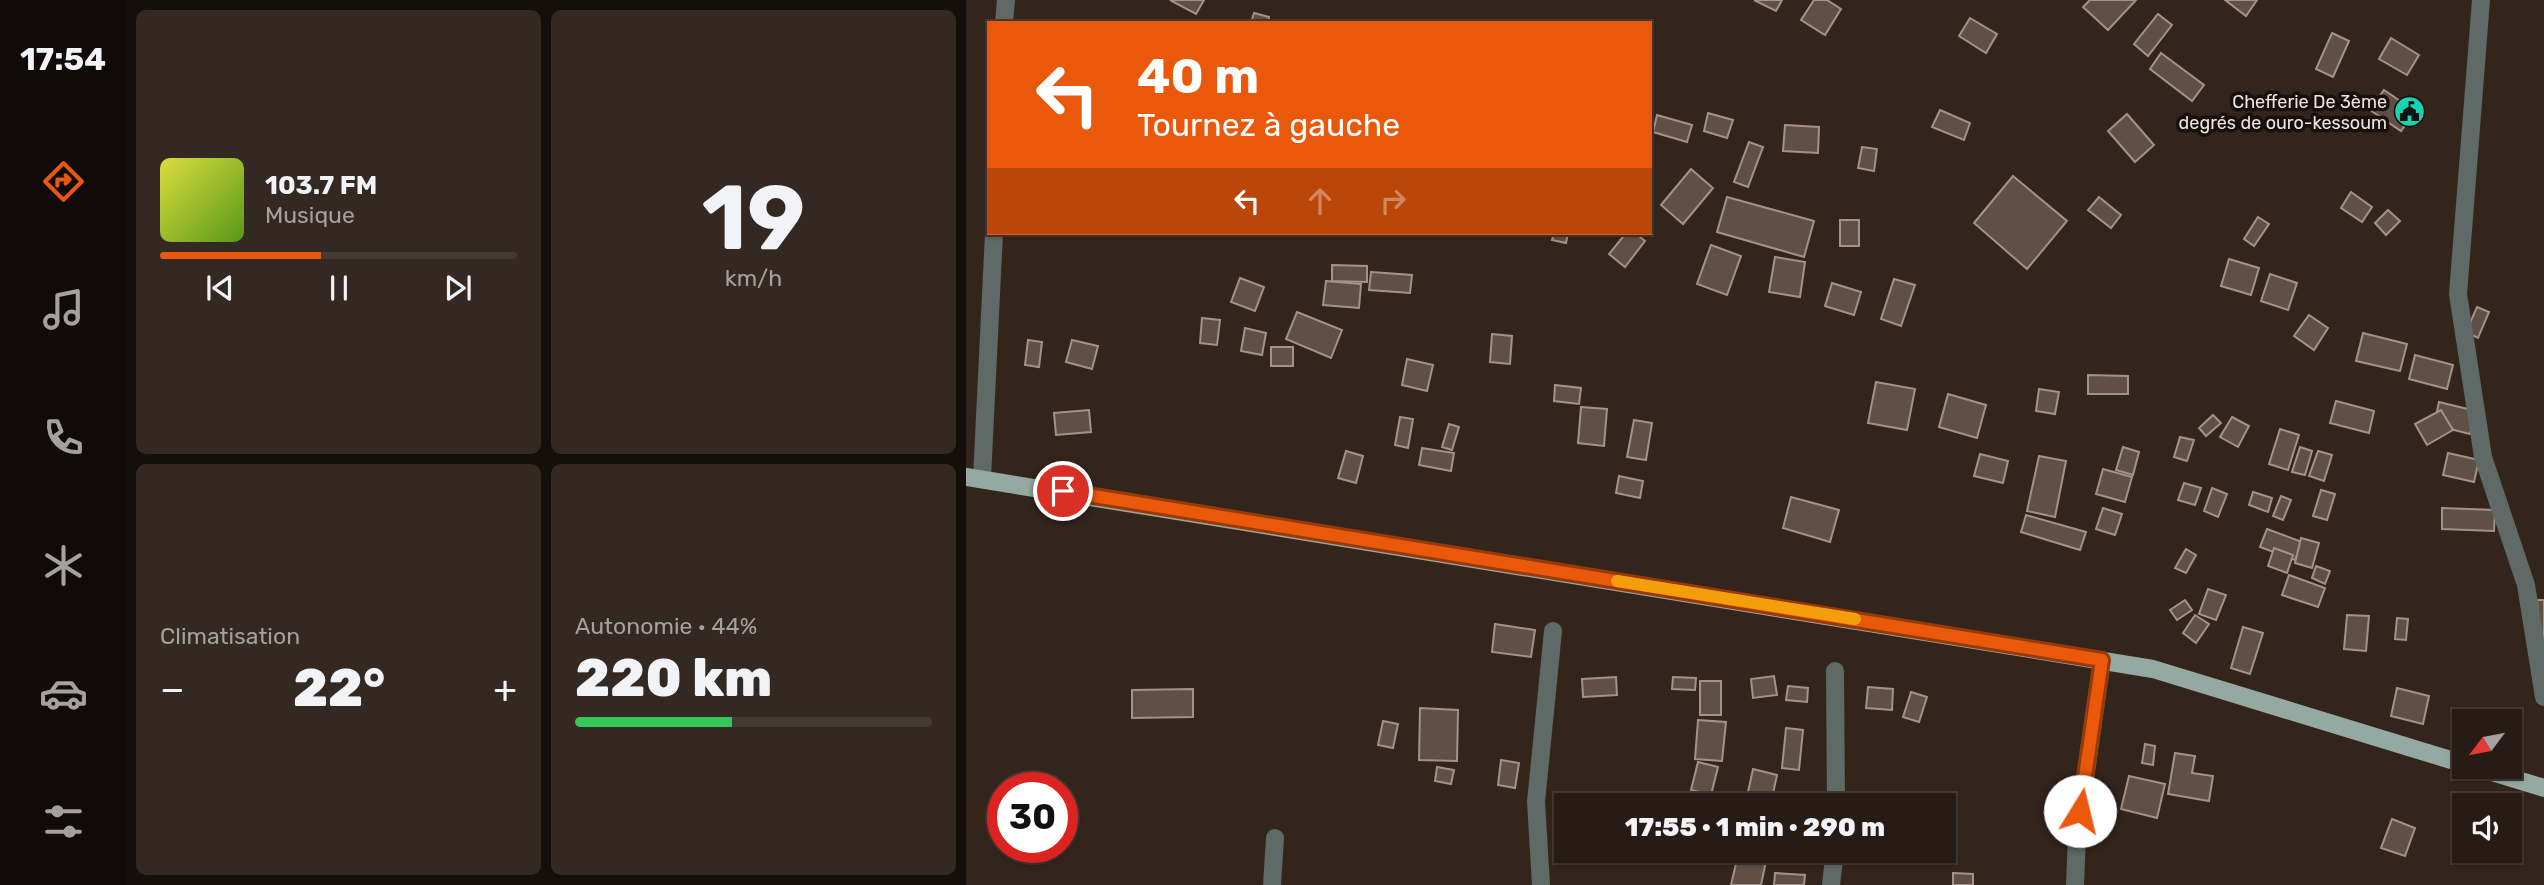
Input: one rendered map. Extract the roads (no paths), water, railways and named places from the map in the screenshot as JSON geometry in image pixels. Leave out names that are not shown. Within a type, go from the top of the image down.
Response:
[{"type":"main road","points":[[974,478],[2153,669],[2452,760]]},
{"type":"main road","points":[[2515,779],[2544,788]]},
{"type":"street","points":[[1004,21],[1006,0]]},
{"type":"street","points":[[2482,0],[2458,294],[2483,457],[2526,585],[2544,697]]},
{"type":"street","points":[[974,478],[994,235]]},
{"type":"street","points":[[1541,885],[1536,802],[1553,631]]},
{"type":"street","points":[[2075,885],[2077,835],[2102,660]]},
{"type":"street","points":[[1835,671],[1836,793]]},
{"type":"street","points":[[1272,885],[1275,838]]},
{"type":"street","points":[[1832,885],[1834,863]]},
{"type":"place","name":"Chefferie De 3ème degrés de ouro-kessoum","points":[[2410,112]]}]
